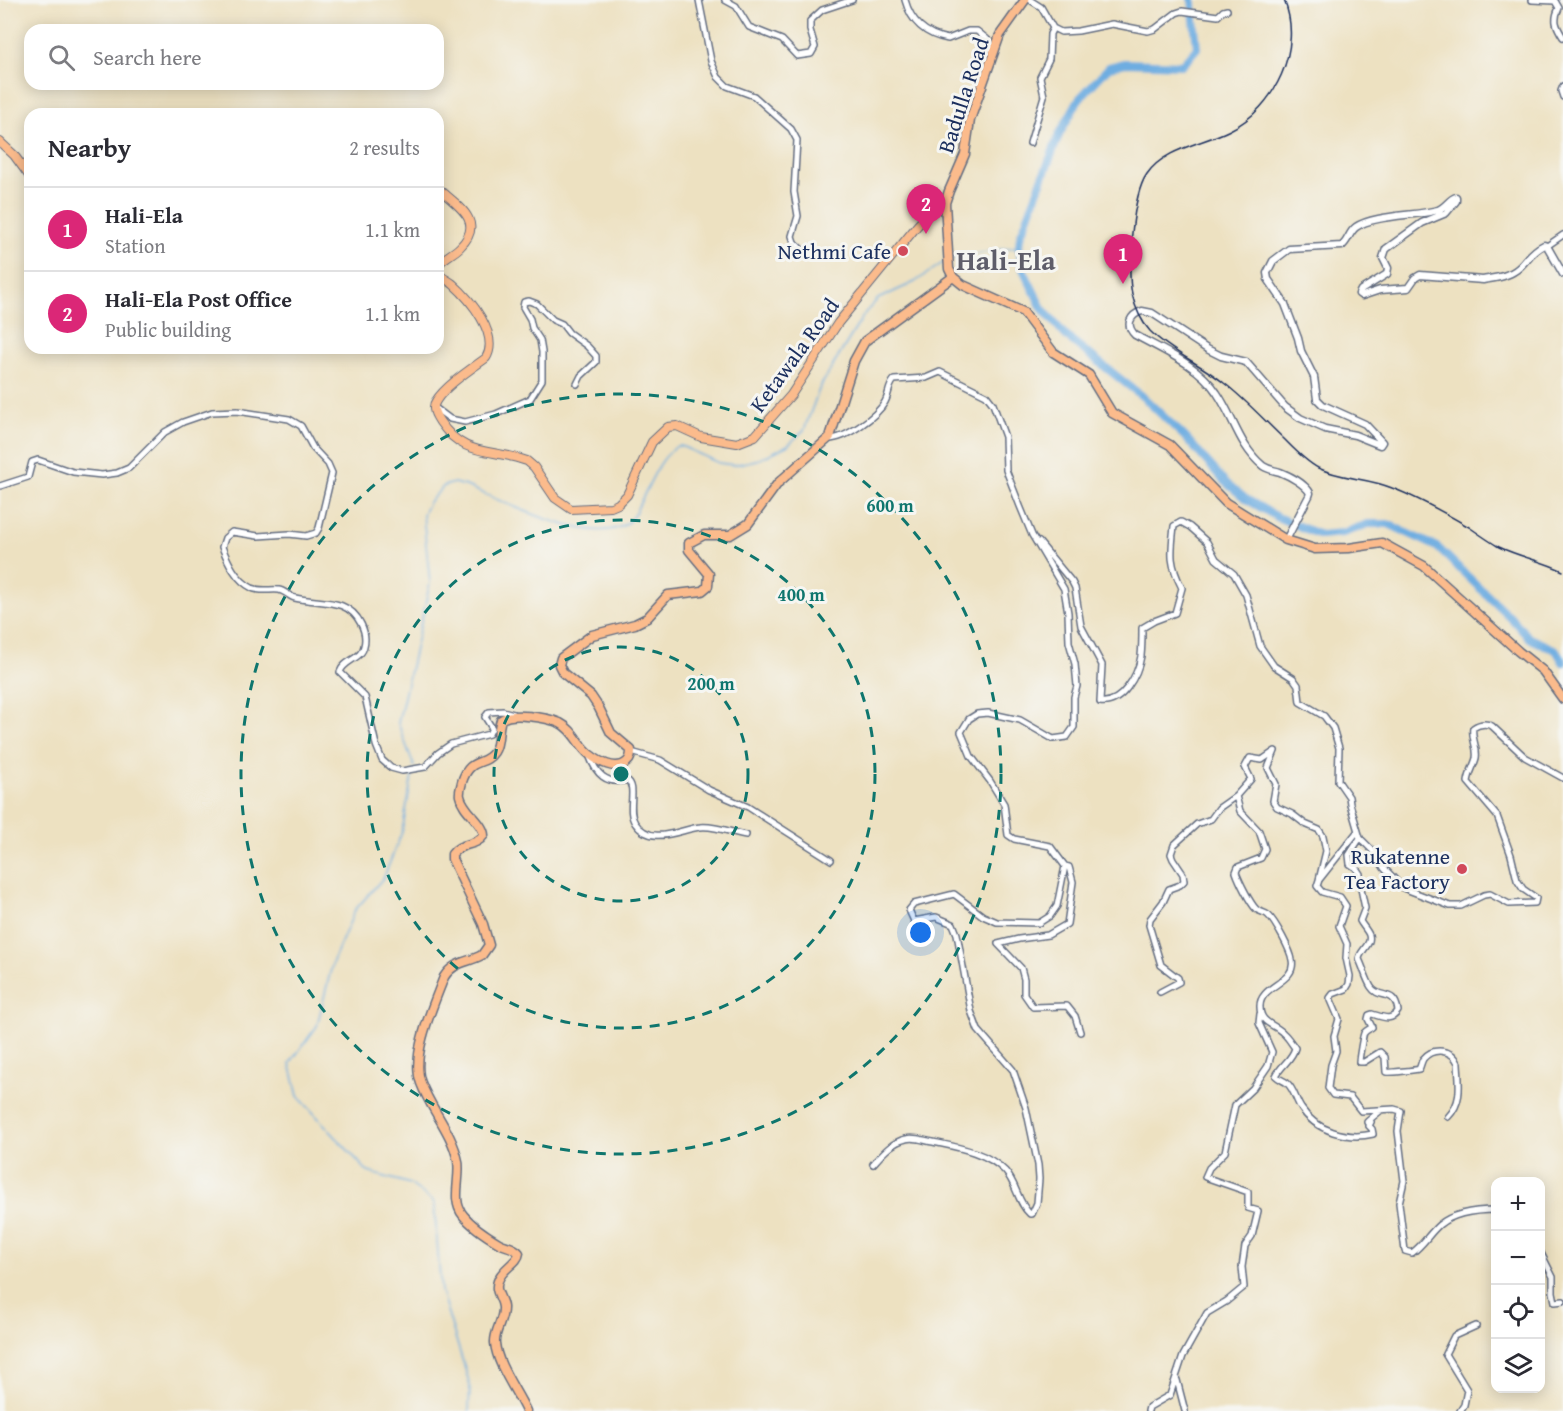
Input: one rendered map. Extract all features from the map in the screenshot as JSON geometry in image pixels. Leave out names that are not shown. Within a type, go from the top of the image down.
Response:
[{"type":"highway","name":"Badulla Road","points":[[951,273],[945,203],[965,154],[970,120],[1000,35],[1025,0]]},
{"type":"highway","points":[[526,1411],[500,1360],[495,1344],[503,1308],[497,1285],[501,1273],[516,1260],[519,1252],[515,1248],[499,1243],[465,1218],[460,1211],[457,1200],[459,1173],[457,1158],[439,1116],[420,1082],[418,1063],[444,977],[450,968],[482,955],[488,948],[483,924],[454,866],[452,854],[457,848],[477,842],[484,835],[483,829],[470,814],[460,797],[461,784],[469,767],[493,753],[501,720],[515,715],[560,723],[573,734],[588,753],[615,766],[627,762],[631,752],[629,747],[617,740],[611,733],[591,696],[563,673],[559,665],[561,658],[592,635],[635,624],[647,618],[668,595],[702,591],[708,586],[709,574],[689,550],[689,543],[704,535],[726,536],[742,529],[754,517],[778,483],[829,439],[841,409],[854,361],[865,341],[951,273],[963,285],[1023,312],[1053,352],[1089,375],[1112,413],[1170,446],[1226,503],[1286,540],[1315,549],[1349,548],[1382,543],[1424,566],[1543,671],[1563,699]]},
{"type":"main road","points":[[0,142],[24,169]]},
{"type":"main road","points":[[444,193],[467,213],[470,222],[469,233],[462,245],[444,258]]},
{"type":"main road","name":"Ketawala Road","points":[[434,407],[438,419],[449,435],[472,448],[522,459],[531,464],[549,491],[562,504],[578,510],[611,507],[627,495],[647,450],[658,434],[668,427],[677,426],[701,437],[737,443],[755,436],[791,395],[838,323],[923,219],[945,203]]},
{"type":"main road","points":[[434,407],[442,393],[486,358],[490,344],[482,320],[454,285],[444,278]]},
{"type":"street","points":[[699,0],[711,61],[718,77],[727,86],[754,96],[791,129],[797,140],[794,192],[798,216],[792,236],[801,249]]},
{"type":"street","points":[[725,0],[736,6],[749,27],[778,38],[797,56],[812,54],[815,47],[810,21],[822,10],[852,0]]},
{"type":"street","points":[[905,0],[913,19],[928,33],[948,39],[968,31],[976,31],[987,39],[993,54]]},
{"type":"street","points":[[1030,0],[1041,8],[1053,28],[1061,32],[1112,24],[1148,31],[1155,29],[1182,11],[1218,16],[1222,11],[1227,10]]},
{"type":"street","points":[[1532,0],[1555,1],[1559,8],[1555,16],[1556,24],[1563,37]]},
{"type":"street","points":[[1030,143],[1044,96],[1040,77],[1049,59],[1050,34],[1053,28]]},
{"type":"street","points":[[1563,86],[1561,91],[1563,97]]},
{"type":"street","points":[[1286,540],[1310,493],[1307,487],[1282,473],[1265,468],[1243,443],[1218,393],[1181,361],[1130,331],[1129,322],[1132,316],[1142,310],[1152,313],[1207,349],[1221,356],[1246,362],[1285,407],[1300,418],[1325,429],[1355,435],[1380,445],[1382,442],[1365,424],[1323,405],[1317,399],[1314,377],[1301,351],[1285,304],[1268,279],[1268,268],[1273,261],[1289,249],[1298,247],[1342,246],[1358,225],[1401,215],[1438,210],[1456,197],[1456,201],[1446,213],[1422,224],[1386,249],[1383,258],[1388,274],[1361,290],[1359,294],[1362,296],[1380,290],[1408,288],[1419,275],[1484,280],[1494,278],[1517,270],[1533,250],[1544,244],[1547,246],[1563,235]]},
{"type":"street","points":[[1547,246],[1563,274]]},
{"type":"street","points":[[434,407],[450,419],[465,422],[496,414],[530,399],[542,380],[542,352],[540,340],[523,307],[524,303],[529,301],[537,304],[552,320],[562,324],[596,356],[596,362],[576,384]]},
{"type":"street","points":[[829,439],[850,432],[872,417],[885,402],[890,385],[894,380],[926,378],[940,372],[986,395],[993,404],[1005,437],[1006,470],[1032,535],[1064,589],[1069,642],[1075,664],[1077,686],[1073,705],[1074,728],[1067,737],[1053,739],[1020,720],[988,713],[977,714],[969,719],[961,732],[971,756],[1004,804],[1008,835],[1014,840],[1050,846],[1065,866],[1069,867],[1073,882],[1067,924],[1047,935],[999,944],[1021,968],[1024,994],[1033,1007],[1067,1006],[1076,1016],[1080,1032]]},
{"type":"street","points":[[0,486],[28,477],[32,462],[38,460],[73,472],[102,475],[117,473],[129,468],[165,432],[183,422],[212,412],[237,411],[290,419],[301,426],[313,448],[328,464],[332,473],[329,492],[316,533],[306,536],[289,534],[258,536],[232,532],[225,538],[222,547],[234,571],[252,588],[262,591],[281,590],[294,598],[323,601],[347,608],[355,613],[363,627],[364,648],[360,654],[344,664],[340,672],[365,697],[382,760],[391,768],[402,771],[425,767],[438,753],[451,744],[489,734],[492,728],[485,717],[489,712],[503,711],[515,715]]},
{"type":"street","points":[[1032,535],[1075,588],[1081,626],[1102,664],[1100,702],[1117,698],[1132,680],[1141,658],[1142,628],[1175,613],[1182,588],[1173,571],[1174,526],[1181,522],[1190,526],[1207,542],[1216,559],[1234,574],[1246,595],[1260,646],[1274,666],[1293,678],[1298,685],[1300,702],[1324,716],[1333,728],[1339,748],[1338,781],[1349,797],[1359,835],[1375,853],[1384,868],[1403,888],[1449,906],[1461,906],[1490,894],[1509,904],[1532,905],[1535,903],[1536,898],[1523,889],[1517,880],[1497,816],[1468,782],[1476,758],[1476,749],[1471,736],[1473,728],[1483,724],[1492,726],[1525,758],[1563,778]]},
{"type":"street","points":[[1160,992],[1179,982],[1178,978],[1161,965],[1149,925],[1150,919],[1163,902],[1168,888],[1180,885],[1184,881],[1183,874],[1171,854],[1174,845],[1197,824],[1211,819],[1219,808],[1236,796],[1251,779],[1245,767],[1247,760],[1250,758],[1262,760],[1275,751],[1268,768],[1276,784],[1273,801],[1277,807],[1319,830],[1323,836],[1326,851],[1317,886],[1322,892],[1340,897],[1346,906],[1339,926],[1347,944],[1346,958],[1350,976],[1346,989],[1333,994],[1330,998],[1340,1019],[1334,1036],[1336,1051],[1331,1065],[1328,1088],[1333,1095],[1350,1097],[1361,1111],[1394,1109],[1401,1111],[1398,1131],[1404,1181],[1399,1203],[1406,1251],[1412,1253],[1440,1224],[1451,1218],[1477,1210],[1491,1210]]},
{"type":"street","points":[[631,752],[660,760],[709,790],[748,807],[831,860]]},
{"type":"street","points":[[588,753],[593,768],[605,778],[617,783],[627,780],[631,783],[633,787],[630,803],[631,815],[636,825],[644,831],[659,836],[702,826],[746,835]]},
{"type":"street","points":[[1148,1411],[1149,1407],[1170,1395],[1183,1356],[1207,1312],[1227,1301],[1244,1287],[1242,1267],[1245,1246],[1252,1236],[1258,1211],[1248,1208],[1248,1192],[1205,1177],[1209,1168],[1225,1152],[1235,1105],[1253,1088],[1268,1066],[1272,1052],[1259,1023],[1262,997],[1282,980],[1293,966],[1289,949],[1275,923],[1267,914],[1257,910],[1237,876],[1238,867],[1261,858],[1265,849],[1259,831],[1239,811],[1236,796]]},
{"type":"street","points":[[1319,880],[1359,835]]},
{"type":"street","points":[[1359,835],[1349,855],[1350,864],[1360,874],[1365,908],[1360,921],[1369,938],[1368,945],[1359,954],[1359,959],[1371,988],[1391,995],[1397,1004],[1398,1011],[1395,1016],[1388,1018],[1370,1015],[1368,1019],[1372,1027],[1364,1032],[1358,1057],[1359,1062],[1364,1062],[1380,1052],[1385,1057],[1386,1072],[1392,1074],[1399,1070],[1419,1069],[1423,1059],[1434,1052],[1450,1053],[1457,1059],[1460,1093],[1455,1110],[1448,1117]]},
{"type":"street","points":[[873,1164],[887,1148],[908,1138],[963,1148],[1000,1166],[1013,1183],[1024,1209],[1032,1214],[1038,1198],[1038,1165],[1026,1108],[1012,1070],[978,1030],[971,1011],[957,934],[953,924],[936,917],[914,921],[909,910],[914,904],[954,894],[983,916],[997,922],[1039,923],[1050,916],[1057,906],[1065,866]]},
{"type":"street","points":[[1260,1009],[1263,1018],[1270,1026],[1283,1033],[1295,1048],[1293,1056],[1276,1076],[1288,1084],[1301,1108],[1310,1118],[1322,1127],[1339,1134],[1370,1135],[1372,1134],[1369,1126],[1371,1122],[1367,1122],[1380,1111]]},
{"type":"street","points":[[1545,1261],[1553,1277],[1552,1292],[1555,1302],[1563,1301]]},
{"type":"street","points":[[1460,1411],[1464,1405],[1467,1390],[1445,1354],[1454,1336],[1476,1326]]},
{"type":"street","points":[[1176,1379],[1185,1411]]},
{"type":"waterway","points":[[1192,0],[1197,48],[1182,65],[1125,63],[1109,67],[1079,99],[1059,135],[1020,237],[1019,246],[1023,269],[1042,308],[1066,336],[1143,397],[1185,437],[1225,482],[1246,499],[1277,517],[1320,535],[1343,533],[1368,524],[1388,524],[1437,547],[1529,638],[1556,650],[1563,662]]},
{"type":"waterway","points":[[951,259],[1019,246]]},
{"type":"waterway","points":[[414,766],[398,723],[430,583],[423,514],[429,502],[444,486],[454,483],[466,486],[527,512],[578,528],[601,530],[620,527],[633,516],[657,469],[677,446],[719,463],[734,465],[760,459],[788,445],[804,430],[820,387],[865,313],[878,299],[915,282],[944,262]]},
{"type":"waterway","points":[[413,771],[402,832],[384,877],[355,910],[333,961],[317,1026],[290,1063],[298,1096],[368,1172],[410,1184],[434,1202],[441,1291],[470,1385],[469,1411]]},
{"type":"railway","points":[[1284,0],[1289,18],[1288,56],[1272,92],[1246,120],[1230,130],[1164,158],[1147,174],[1142,184],[1134,215],[1130,268],[1132,294],[1139,314],[1150,331],[1158,338],[1232,389],[1313,465],[1327,472],[1374,482],[1402,492],[1451,516],[1499,547],[1563,571]]},
{"type":"place","name":"Hali-Ela Post Office","points":[[926,234]]},
{"type":"place","name":"Nethmi Cafe","points":[[903,251]]},
{"type":"place","name":"Hali-Ela","points":[[1123,284]]},
{"type":"place","name":"Rukatenne Tea Factory","points":[[1462,869]]},
{"type":"district","name":"Hali-Ela","points":[[1006,260]]}]
